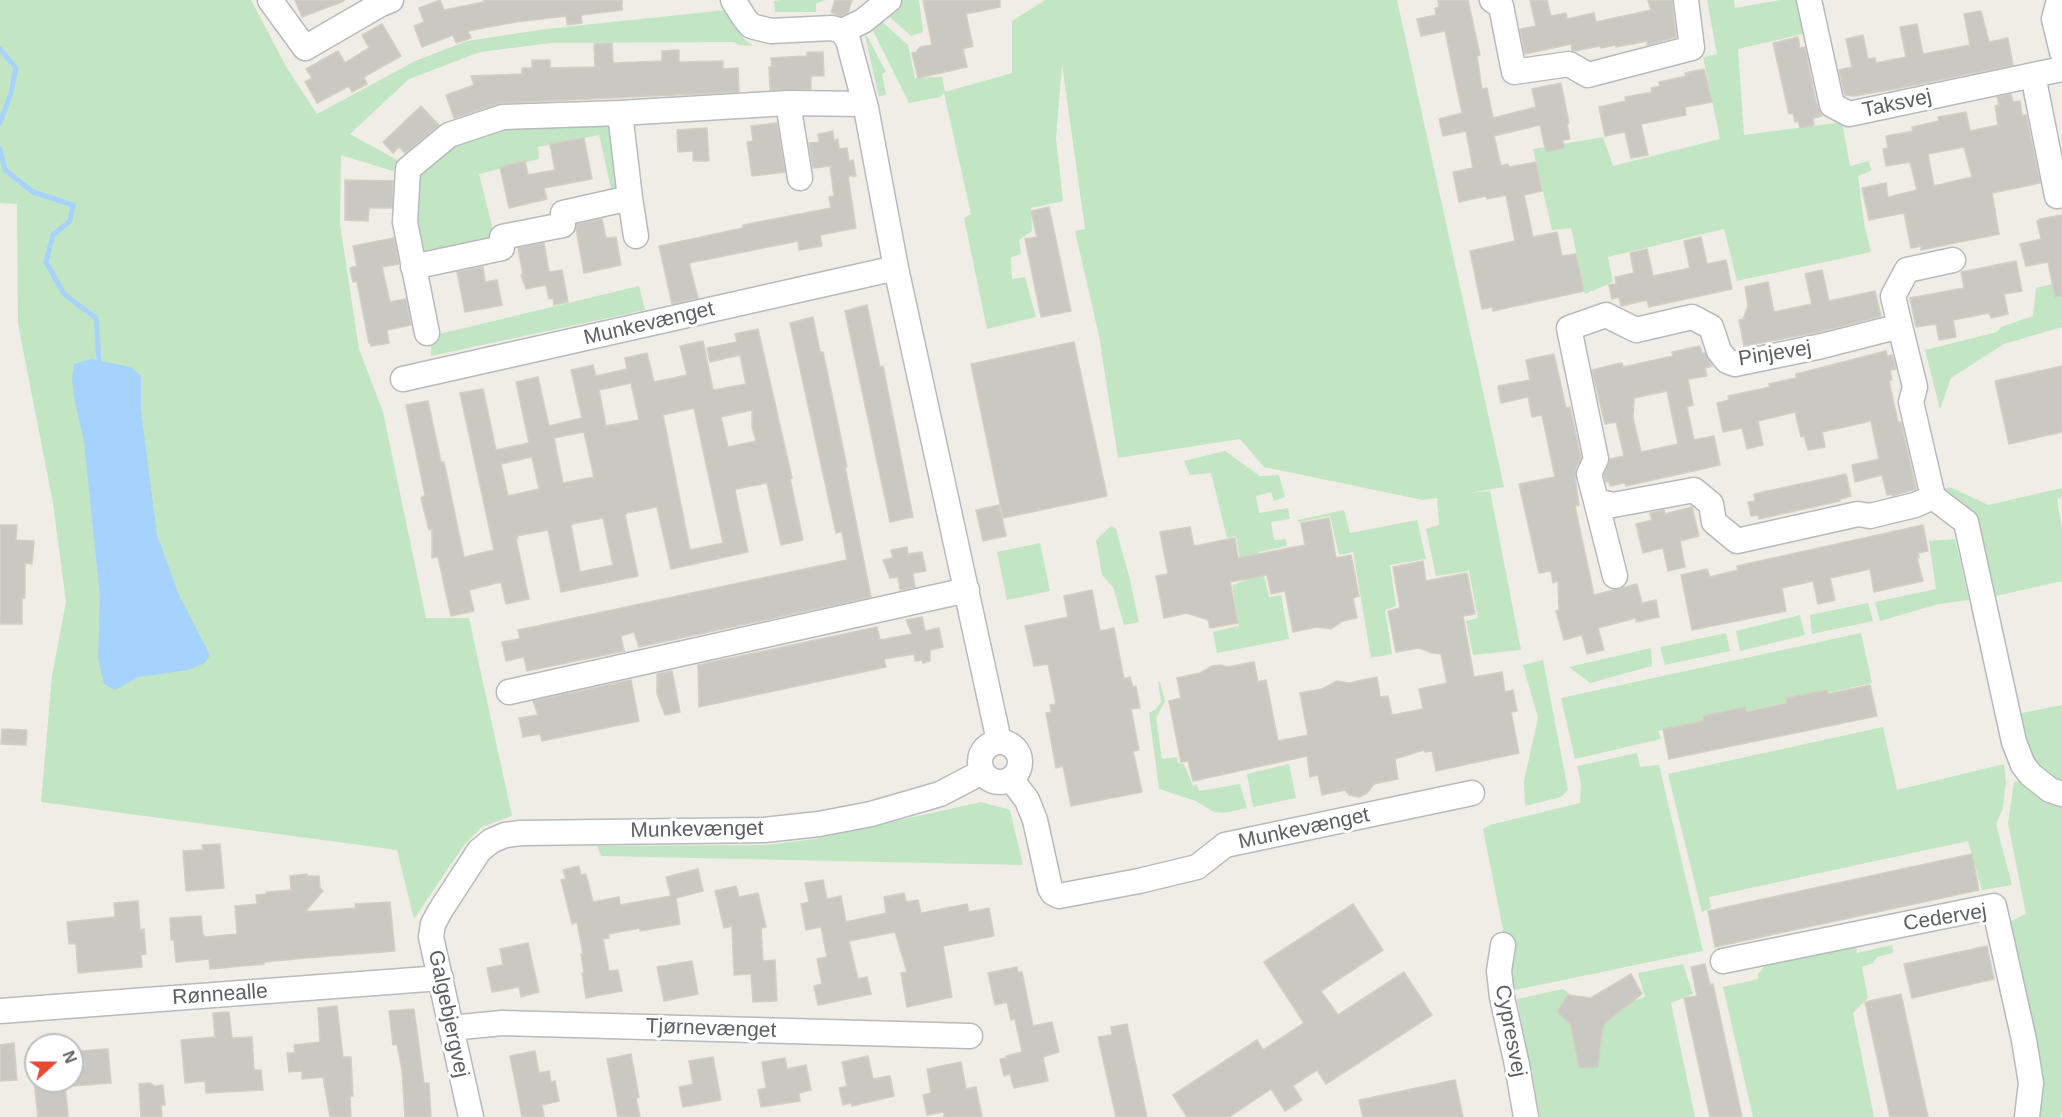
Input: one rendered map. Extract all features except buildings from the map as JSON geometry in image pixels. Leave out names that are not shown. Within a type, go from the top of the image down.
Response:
[{"type":"street","points":[[270,0],[305,48],[391,0]]},
{"type":"street","points":[[733,0],[751,26],[771,31],[832,28],[842,32],[848,39],[865,104],[896,268],[999,741]]},
{"type":"street","points":[[842,32],[878,11],[889,0]]},
{"type":"street","points":[[1492,0],[1501,6],[1514,72],[1569,64],[1588,75],[1692,48],[1686,0]]},
{"type":"street","name":"Taksvej","points":[[1809,0],[1832,105],[1849,114],[2062,69]]},
{"type":"street","points":[[2060,2],[2054,19],[2062,52]]},
{"type":"street","points":[[2033,75],[2057,196],[2062,195]]},
{"type":"street","points":[[427,333],[405,222],[408,169],[449,135],[503,117],[788,103],[865,104]]},
{"type":"street","points":[[788,103],[800,178]]},
{"type":"street","points":[[620,113],[636,236]]},
{"type":"street","points":[[413,267],[502,248],[502,237],[563,225],[563,213],[630,198]]},
{"type":"street","points":[[1953,260],[1907,270],[1893,296],[1915,387],[1911,402],[1933,497],[1966,522],[2014,742],[2023,765],[2031,775],[2050,790],[2062,794]]},
{"type":"street","name":"Munkevænget","points":[[403,379],[896,268]]},
{"type":"street","name":"Pinjevej","points":[[1615,576],[1589,474],[1596,459],[1569,328],[1606,315],[1636,330],[1692,317],[1711,327],[1719,351],[1727,361],[1736,364],[1822,346],[1900,326]]},
{"type":"street","points":[[1596,501],[1613,505],[1694,490],[1711,504],[1714,522],[1737,541],[1858,514],[1870,516],[1915,505],[1933,497]]},
{"type":"street","points":[[509,692],[967,590]]},
{"type":"street","points":[[999,741],[1011,745],[1019,755],[1019,768],[1011,778],[999,782],[992,781],[982,772],[980,759],[982,752],[992,743],[999,741]]},
{"type":"street","name":"Munkevænget","points":[[440,911],[479,851],[491,841],[505,835],[764,830],[819,824],[871,814],[940,794],[982,772]]},
{"type":"street","name":"Munkevænget","points":[[1011,778],[1027,800],[1035,820],[1050,888],[1059,896],[1197,867],[1225,845],[1472,793]]},
{"type":"street","name":"Cedervej","points":[[1723,961],[1994,906],[2024,1040],[2031,1083],[2027,1117]]},
{"type":"street","name":"Galgebjergvej","points":[[440,911],[433,924],[431,937],[471,1117]]},
{"type":"street","name":"Cypresvej","points":[[1503,945],[1499,971],[1502,997],[1526,1117]]},
{"type":"street","name":"Rønnealle","points":[[0,1011],[441,978]]},
{"type":"street","name":"Tjørnevænget","points":[[451,1028],[501,1023],[970,1036]]},
{"type":"green space","points":[[0,0],[251,0],[287,68],[317,114],[415,61],[467,41],[546,29],[726,10],[744,39],[753,46],[739,45],[734,42],[551,43],[480,52],[409,79],[350,134],[399,161],[393,171],[341,155],[340,224],[359,349],[383,412],[426,618],[469,618],[512,816],[482,827],[464,845],[414,919],[397,850],[41,802],[52,676],[66,602],[53,503],[18,324],[17,204],[0,203]]},
{"type":"green space","points":[[825,0],[816,4],[816,12],[775,12],[774,1]]},
{"type":"green space","points":[[899,0],[919,0],[923,32],[911,36],[884,12]]},
{"type":"green space","points":[[1045,0],[1397,0],[1504,487],[1469,493],[1490,491],[1521,650],[1473,655],[1466,621],[1478,618],[1469,571],[1436,576],[1426,529],[1439,525],[1437,498],[1423,500],[1264,467],[1240,439],[1118,458],[1099,336],[1075,231],[1085,229],[1062,64],[1056,139],[1063,201],[1031,208],[1032,231],[1019,240],[1021,254],[1011,257],[1012,279],[1025,277],[1036,317],[987,329],[964,218],[971,214],[944,93],[940,97],[909,103],[871,27],[879,19],[908,45],[915,78],[942,77],[945,92],[1012,73],[1012,21]]},
{"type":"green space","points":[[1707,0],[1734,0],[1735,8],[1780,0],[1802,0],[1807,33],[1738,49],[1744,135],[1842,122],[1850,166],[1869,161],[1871,171],[1858,176],[1864,223],[1871,252],[1737,281],[1724,229],[1608,257],[1613,282],[1585,294],[1571,228],[1552,230],[1533,149],[1603,137],[1613,166],[1720,139],[1703,57],[1717,54]]},
{"type":"green space","points":[[865,36],[886,72],[882,74],[886,94],[879,97]]},
{"type":"green space","points":[[608,120],[622,186],[613,197],[599,135],[538,147],[539,159],[479,174],[495,245],[431,257],[419,251],[413,176],[451,141],[502,124]]},
{"type":"green space","points":[[2062,282],[2062,327],[2004,344],[1951,378],[1940,409],[1925,350],[1997,332],[2001,327],[2033,316],[2036,288]]},
{"type":"green space","points":[[639,286],[645,310],[431,356],[431,336]]},
{"type":"green space","points":[[1225,451],[1260,476],[1279,475],[1285,497],[1274,501],[1271,492],[1256,496],[1259,513],[1288,508],[1290,519],[1271,522],[1274,540],[1286,539],[1287,546],[1259,552],[1269,597],[1281,595],[1289,639],[1217,653],[1213,632],[1239,626],[1232,585],[1244,581],[1236,536],[1227,538],[1211,473],[1190,475],[1184,461]]},
{"type":"green space","points":[[1950,487],[1988,505],[2062,488],[2062,497],[2057,499],[2062,529],[2062,581],[1992,597],[1940,490]]},
{"type":"green space","points":[[1344,510],[1350,533],[1417,520],[1426,559],[1390,565],[1396,606],[1385,610],[1392,654],[1371,658],[1353,552],[1339,555],[1330,516],[1299,522],[1297,520]]},
{"type":"green space","points":[[1111,526],[1116,529],[1139,622],[1124,625],[1113,587],[1102,575],[1096,540]]},
{"type":"green space","points":[[1955,539],[1969,600],[1939,604],[1880,621],[1875,602],[1936,589],[1929,541]]},
{"type":"green space","points":[[1040,543],[1050,591],[1007,600],[997,552]]},
{"type":"green space","points":[[1868,603],[1873,621],[1812,634],[1810,615]]},
{"type":"green space","points":[[1800,615],[1805,635],[1740,651],[1736,631]]},
{"type":"green space","points":[[1726,633],[1730,651],[1665,665],[1660,647]]},
{"type":"green space","points":[[1861,633],[1872,683],[1658,731],[1661,739],[1575,759],[1561,698]]},
{"type":"green space","points":[[1651,648],[1652,666],[1590,683],[1569,667]]},
{"type":"green space","points":[[1543,660],[1568,790],[1561,797],[1525,806],[1524,781],[1538,718],[1523,665]]},
{"type":"green space","points":[[1158,682],[1160,682],[1165,701],[1156,718],[1162,759],[1177,757],[1178,763],[1184,764],[1193,786],[1197,785],[1199,791],[1240,784],[1247,808],[1224,813],[1214,812],[1196,801],[1159,789],[1149,713],[1161,702]]},
{"type":"green space","points":[[2062,705],[2062,785],[2031,767],[2017,714]]},
{"type":"green space","points":[[1883,727],[1897,790],[2004,764],[2006,782],[2003,808],[1996,824],[2012,885],[1982,890],[1968,841],[1709,897],[1711,908],[1702,912],[1668,774]]},
{"type":"green space","points":[[1637,753],[1640,767],[1659,765],[1703,951],[1515,990],[1483,829],[1490,825],[1580,803],[1581,784],[1577,766]]},
{"type":"green space","points":[[1289,764],[1296,798],[1253,807],[1247,774]]},
{"type":"green space","points":[[2019,781],[2027,789],[2062,805],[2062,1111],[2060,1117],[2032,1117],[2005,924],[2026,914],[2008,823],[2014,782]]},
{"type":"green space","points":[[981,802],[1010,810],[1023,865],[601,856],[597,846],[765,845],[815,839]]},
{"type":"green space","points":[[1855,937],[1857,953],[1892,945],[1893,953],[1877,957],[1873,963],[1862,967],[1868,998],[1853,1013],[1874,1117],[1753,1117],[1723,987],[1758,979],[1758,974],[1774,955]]},
{"type":"green space","points":[[1683,964],[1693,994],[1671,1003],[1695,1117],[1540,1117],[1517,999],[1563,989],[1594,1014],[1645,997],[1638,973]]},
{"type":"water","points":[[91,359],[131,367],[141,376],[141,410],[157,535],[179,595],[210,655],[205,663],[188,670],[139,677],[115,690],[104,684],[98,658],[100,597],[84,442],[72,379],[74,364]]},
{"type":"waterway","points":[[0,49],[16,68],[11,93],[0,123]]},
{"type":"waterway","points":[[0,149],[5,170],[33,192],[73,205],[70,221],[53,235],[46,262],[64,294],[96,318],[99,361]]}]
